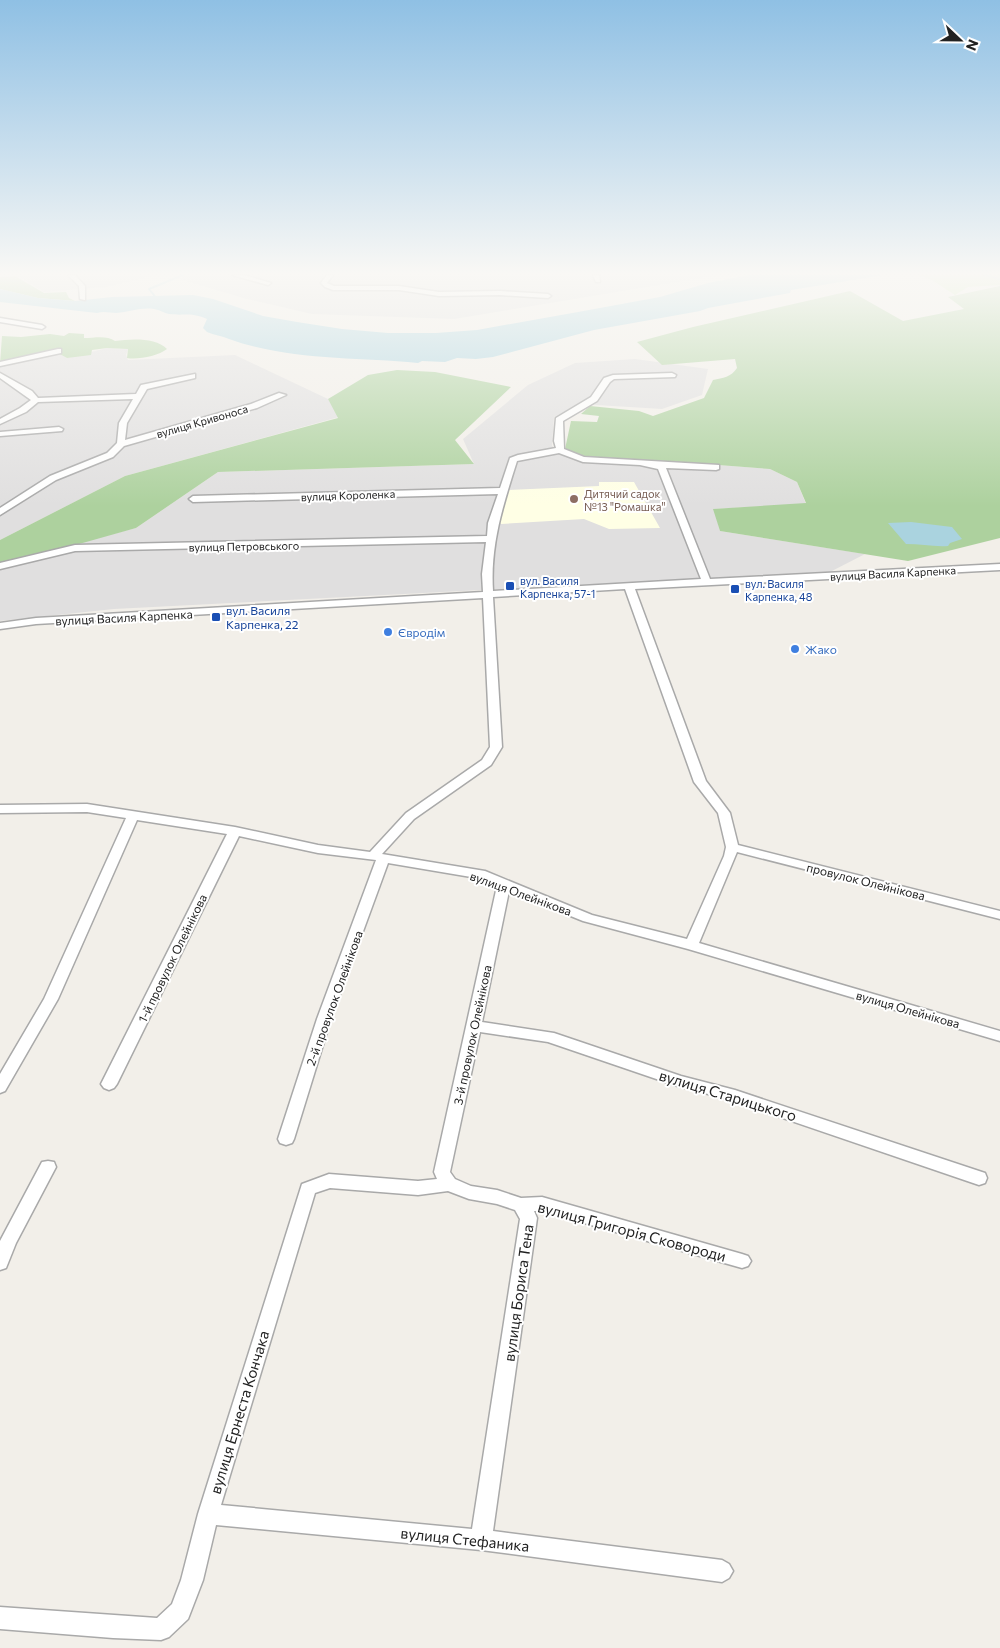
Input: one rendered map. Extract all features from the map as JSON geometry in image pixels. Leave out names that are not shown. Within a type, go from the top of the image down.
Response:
[{"type":"street","points":[[0,364],[54,352]]},
{"type":"street","points":[[0,375],[36,400]]},
{"type":"street","points":[[560,450],[558,441],[559,420],[594,399],[607,380],[613,377],[672,375]]},
{"type":"street","points":[[121,444],[123,423],[144,387],[192,376]]},
{"type":"street","name":"вулиця Кривоноса","points":[[0,512],[53,478],[105,458],[121,444],[254,406],[282,395]]},
{"type":"street","points":[[0,422],[23,410],[36,400],[139,396]]},
{"type":"street","points":[[0,434],[59,429]]},
{"type":"street","points":[[378,857],[410,816],[487,762],[496,747],[487,595],[490,539],[497,507],[513,460],[518,457],[560,450],[583,459],[640,462],[657,465],[716,467]]},
{"type":"street","points":[[657,465],[662,468],[707,583]]},
{"type":"street","name":"вулиця Короленка","points":[[193,499],[503,491]]},
{"type":"street","name":"вулиця Петровського","points":[[0,566],[75,548],[490,539]]},
{"type":"street","name":"вулиця Василя Карпенка","points":[[0,626],[36,621],[629,586],[1000,567]]},
{"type":"street","points":[[629,586],[700,782],[724,813],[732,847],[730,856],[691,945]]},
{"type":"street","name":"вулиця Олейнікова","points":[[0,809],[87,808],[235,831],[318,849],[480,874],[588,918],[691,945],[1000,1036]]},
{"type":"street","points":[[0,1087],[51,999],[133,815]]},
{"type":"street","name":"1-й провулок Олейнікова","points":[[110,1084],[235,831]]},
{"type":"street","name":"провулок Олейнікова","points":[[732,847],[1000,915]]},
{"type":"street","name":"2-й провулок Олейнікова","points":[[286,1139],[324,1019],[352,949],[378,857]]},
{"type":"street","name":"3-й провулок Олейнікова","points":[[449,1184],[442,1172],[504,885]]},
{"type":"street","name":"вулиця Старицького","points":[[475,1026],[549,1037],[679,1081],[729,1094],[978,1178]]},
{"type":"street","points":[[0,1263],[4,1241],[48,1167]]},
{"type":"street","name":"вулиця Бориса Тена","points":[[308,1189],[329,1180],[418,1188],[449,1184],[469,1192],[497,1197],[521,1205],[529,1218],[481,1540]]},
{"type":"street","name":"вулиця Ернеста Кончака","points":[[0,1618],[161,1629],[180,1611],[192,1580],[208,1514],[308,1189]]},
{"type":"street","name":"вулиця Григорія Сковороди","points":[[521,1205],[542,1204],[742,1261]]},
{"type":"street","name":"вулиця Стефаника","points":[[208,1514],[481,1540],[722,1571]]},
{"type":"shaded area","points":[[56,352],[67,358],[91,352],[127,352],[128,360],[235,355],[328,399],[339,417],[125,476],[0,540],[0,365]]},
{"type":"shaded area","points":[[635,359],[708,369],[702,395],[662,409],[580,404],[554,417],[552,446],[581,461],[692,463],[770,469],[797,482],[806,504],[714,509],[720,531],[865,554],[830,572],[114,609],[0,621],[0,563],[136,528],[218,472],[474,464],[463,439],[528,385],[575,363]]},
{"type":"shaded area","name":"Дитячий садок №13 \"Ромашка\"","points":[[599,482],[634,482],[660,528],[609,529],[584,519],[501,524],[498,520],[508,490],[599,486]]},
{"type":"green space","points":[[1,352],[50,352],[0,364]]},
{"type":"green space","points":[[56,352],[92,352],[91,355],[67,358]]},
{"type":"green space","points":[[128,352],[161,352],[148,357],[127,358]]},
{"type":"green space","points":[[648,352],[1000,352],[1000,538],[908,561],[720,531],[713,509],[806,503],[797,482],[770,469],[692,463],[593,459],[565,449],[571,421],[597,422],[599,416],[581,414],[590,406],[639,411],[653,416],[704,398],[713,380],[729,375],[737,368],[735,359],[662,365]]},
{"type":"green space","points":[[397,370],[435,372],[511,387],[455,440],[474,464],[218,472],[136,528],[22,560],[0,563],[0,540],[125,476],[338,418],[328,399],[368,375]]},
{"type":"water","points":[[280,352],[512,352],[493,357],[476,359],[457,358],[445,362],[422,361],[418,363],[299,355]]},
{"type":"water","points":[[911,522],[952,527],[962,539],[950,543],[948,546],[906,544],[888,523]]},
{"type":"place","name":"Дитячий садок №13 \"Ромашка\"","points":[[574,499]]},
{"type":"place","name":"вул. Василя Карпенка, 57-1","points":[[510,586]]},
{"type":"place","name":"вул. Василя Карпенка, 48","points":[[735,589]]},
{"type":"place","name":"вул. Василя Карпенка, 22","points":[[216,617]]},
{"type":"place","name":"Євродім","points":[[388,632]]},
{"type":"place","name":"Жако","points":[[795,649]]}]
